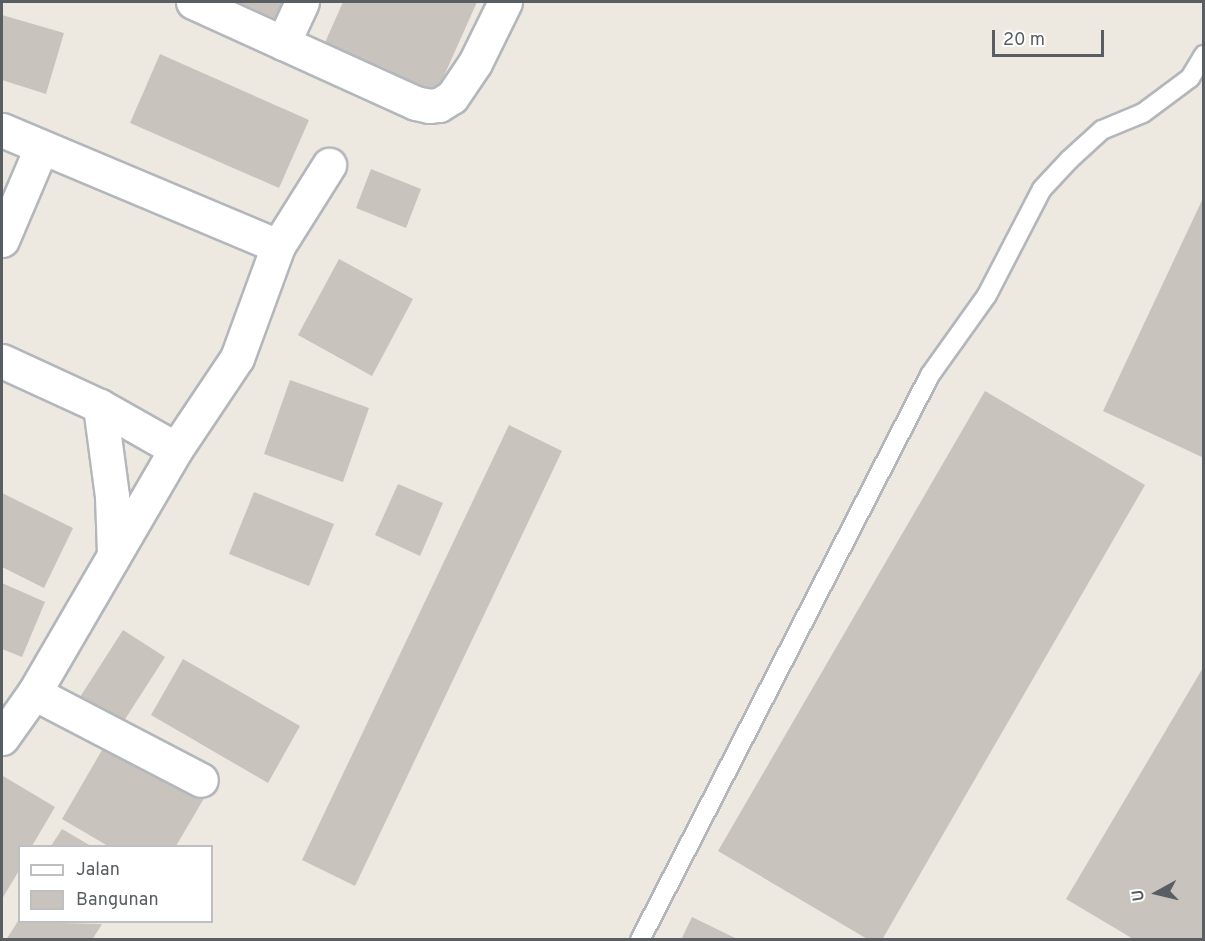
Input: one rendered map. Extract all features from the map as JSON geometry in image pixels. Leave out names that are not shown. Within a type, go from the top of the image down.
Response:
[{"type":"street","points":[[193,2],[416,103],[439,105],[452,97],[475,63],[505,2]]},
{"type":"street","points":[[283,43],[302,2]]},
{"type":"street","points":[[2,130],[278,246]]},
{"type":"street","points":[[2,240],[41,148]]},
{"type":"street","points":[[2,738],[34,693],[176,448],[237,358],[278,246],[330,165]]},
{"type":"street","points":[[2,361],[100,406],[176,448]]},
{"type":"street","points":[[100,406],[112,496],[114,554]]},
{"type":"street","points":[[34,693],[128,745],[201,780]]},
{"type":"lane","points":[[640,939],[930,375],[987,295],[1042,189],[1101,130],[1143,113],[1190,78],[1203,55]]},
{"type":"building","points":[[215,2],[289,2],[273,32]]},
{"type":"building","points":[[343,2],[477,2],[435,96],[323,47]]},
{"type":"building","points":[[2,15],[64,33],[46,94],[2,80]]},
{"type":"building","points":[[160,54],[309,120],[279,188],[130,123]]},
{"type":"building","points":[[371,169],[421,189],[406,228],[356,208]]},
{"type":"building","points":[[1204,196],[1204,458],[1103,411]]},
{"type":"building","points":[[339,259],[413,299],[372,376],[298,335]]},
{"type":"building","points":[[290,380],[369,408],[343,482],[264,454]]},
{"type":"building","points":[[985,391],[1145,485],[882,940],[869,940],[718,851]]},
{"type":"building","points":[[509,425],[562,451],[355,886],[302,860]]},
{"type":"building","points":[[398,484],[443,503],[420,556],[375,535]]},
{"type":"building","points":[[254,492],[334,524],[309,586],[229,554]]},
{"type":"building","points":[[2,493],[73,528],[44,588],[2,567]]},
{"type":"building","points":[[2,583],[45,602],[22,657],[2,649]]},
{"type":"building","points":[[123,630],[165,657],[122,724],[80,697]]},
{"type":"building","points":[[183,659],[300,726],[268,783],[151,715]]},
{"type":"building","points":[[1204,666],[1204,940],[1135,940],[1066,899]]},
{"type":"building","points":[[109,738],[206,795],[177,845],[106,845],[62,819]]},
{"type":"building","points":[[3,776],[55,807],[33,845],[18,845],[18,872],[2,899]]},
{"type":"building","points":[[62,829],[89,845],[52,845]]},
{"type":"building","points":[[692,917],[739,940],[681,940]]},
{"type":"building","points":[[18,921],[18,923],[102,924],[92,940],[6,940]]}]
